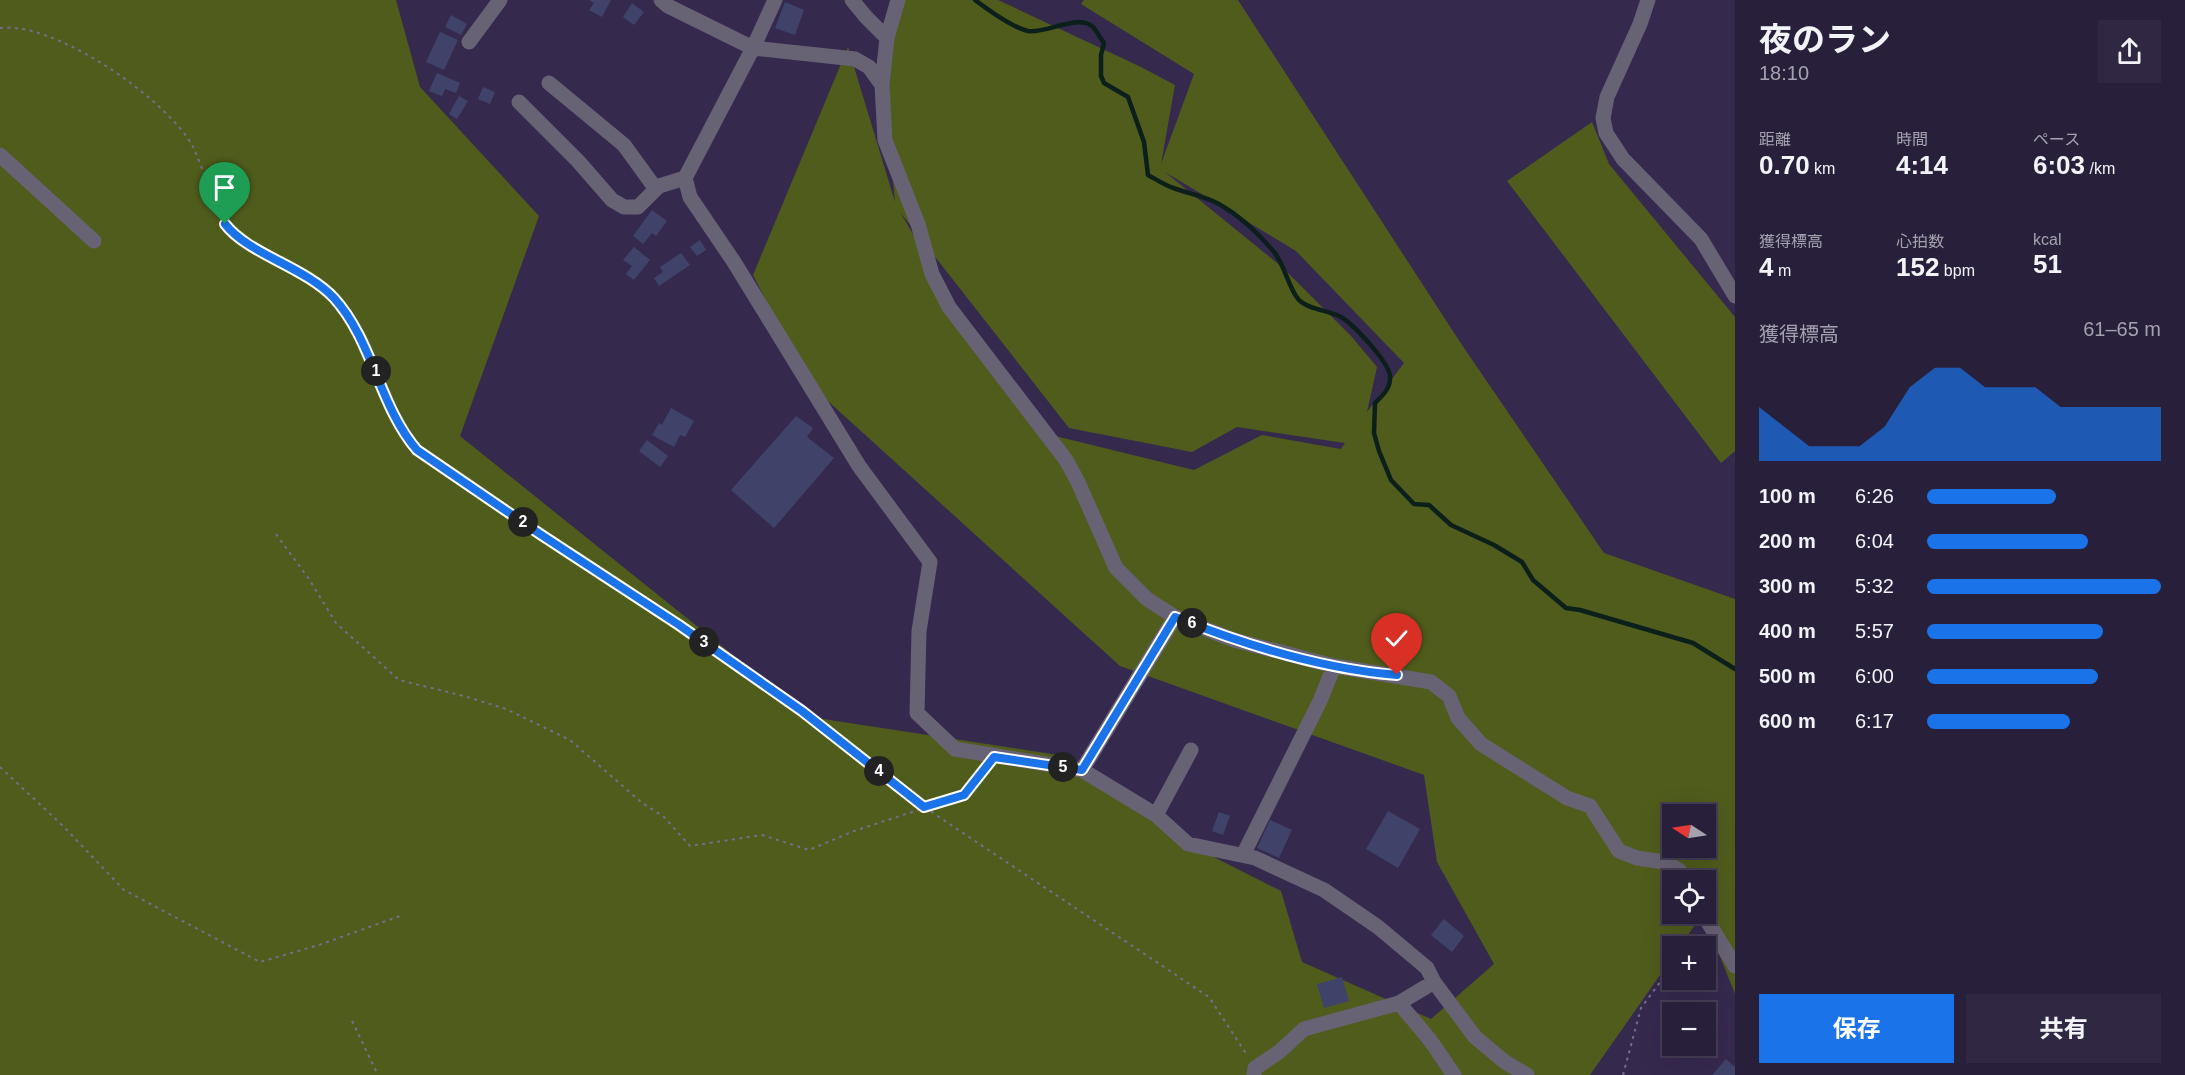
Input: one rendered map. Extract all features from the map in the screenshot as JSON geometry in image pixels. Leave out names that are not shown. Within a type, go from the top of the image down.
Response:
[{"type":"street","points":[[469,42],[500,0]]},
{"type":"street","points":[[775,0],[753,48],[685,178],[690,197],[740,272],[859,466],[930,562],[919,632],[918,712],[955,749],[1082,770],[1156,815],[1188,844],[1255,858],[1324,890],[1427,968],[1434,982],[1475,1037],[1505,1062],[1527,1075]]},
{"type":"street","points":[[852,0],[887,38]]},
{"type":"street","points":[[898,0],[887,38],[882,85],[885,140],[918,224],[932,274],[949,307],[1066,460],[1116,567],[1147,599],[1175,617],[1234,640],[1334,666],[1431,682],[1449,696],[1458,718],[1481,744],[1567,798],[1590,806],[1618,851],[1637,858],[1664,862],[1679,870]]},
{"type":"street","points":[[1648,0],[1640,24],[1607,97],[1603,118],[1606,133],[1623,159],[1701,239],[1735,296]]},
{"type":"street","points":[[667,2],[753,48],[855,59],[869,67],[882,85]]},
{"type":"street","points":[[549,83],[624,145],[655,190]]},
{"type":"street","points":[[519,102],[578,161],[612,200],[624,207],[638,207],[659,186],[685,178]]},
{"type":"street","points":[[0,155],[94,241]]},
{"type":"street","points":[[1082,770],[1175,617]]},
{"type":"street","points":[[1244,855],[1320,701],[1334,666]]},
{"type":"street","points":[[1156,815],[1191,750]]},
{"type":"street","points":[[1709,924],[1735,966]]},
{"type":"street","points":[[1254,1071],[1304,1029],[1399,1003],[1434,982]]},
{"type":"street","points":[[1399,1003],[1430,1040],[1454,1075]]},
{"type":"path","points":[[0,28],[27,29],[47,35],[81,52],[139,90],[182,130],[200,161],[225,224],[234,235],[297,270],[333,297],[363,343],[396,416],[417,450],[679,625],[802,711],[924,807],[1209,997],[1254,1071]]},
{"type":"path","points":[[276,534],[309,579],[336,623],[399,680],[506,709],[570,740],[641,802],[664,817],[690,846],[762,835],[809,850],[854,831],[964,795],[994,757]]},
{"type":"path","points":[[0,767],[63,826],[124,890],[260,962],[319,945],[400,916]]},
{"type":"path","points":[[1623,1075],[1641,1008],[1662,980]]},
{"type":"path","points":[[352,1021],[378,1075]]},
{"type":"green space","points":[[0,0],[396,0],[420,87],[539,216],[460,436],[810,717],[1058,755],[1156,815],[1188,844],[1281,891],[1302,962],[1431,1019],[1494,964],[1437,862],[1424,775],[1120,666],[808,383],[753,275],[848,47],[895,202],[883,76],[899,0],[998,0],[1175,85],[1161,164],[1194,74],[1081,4],[1084,0],[1238,0],[1460,342],[1604,553],[1735,599],[1735,994],[1716,946],[1716,936],[1712,936],[1707,924],[1716,924],[1716,870],[1662,870],[1662,924],[1696,924],[1687,936],[1662,936],[1662,972],[1590,1075],[0,1075]],"holes":[[[1165,172],[1296,251],[1404,363],[1367,412],[1377,367],[1351,336],[1282,267]],[[900,212],[1069,428],[1192,452],[1237,427],[1345,443],[1341,449],[1262,435],[1194,470],[1047,434],[984,354]]]},
{"type":"green space","points":[[1592,122],[1609,164],[1735,317],[1735,451],[1721,463],[1507,181]]},
{"type":"building","points":[[589,0],[611,0],[602,17],[589,10],[594,3]]},
{"type":"building","points":[[785,2],[804,10],[795,35],[775,28]]},
{"type":"building","points":[[632,3],[644,12],[634,25],[623,17]]},
{"type":"building","points":[[451,15],[467,24],[461,35],[445,27]]},
{"type":"building","points":[[440,32],[458,40],[444,70],[426,62]]},
{"type":"building","points":[[437,73],[460,83],[456,93],[445,89],[442,96],[429,91]]},
{"type":"building","points":[[483,87],[495,92],[490,104],[478,99]]},
{"type":"building","points":[[459,96],[468,101],[457,119],[449,114]]},
{"type":"building","points":[[652,210],[667,221],[656,236],[652,233],[643,244],[633,236]]},
{"type":"building","points":[[700,240],[706,250],[697,256],[690,247]]},
{"type":"building","points":[[634,247],[650,260],[634,280],[626,274],[632,266],[623,260]]},
{"type":"building","points":[[681,253],[690,265],[659,286],[654,278],[663,272],[660,267]]},
{"type":"building","points":[[671,408],[694,421],[685,437],[680,435],[674,447],[652,435],[659,423],[662,425]]},
{"type":"building","points":[[796,416],[813,428],[807,437],[834,458],[774,528],[731,490]]},
{"type":"building","points":[[647,440],[668,456],[660,467],[639,451]]},
{"type":"building","points":[[1388,811],[1420,829],[1398,868],[1366,849]]},
{"type":"building","points":[[1219,812],[1230,816],[1223,835],[1212,831]]},
{"type":"building","points":[[1270,820],[1292,830],[1279,858],[1257,848]]},
{"type":"building","points":[[1444,919],[1464,936],[1452,952],[1431,935]]},
{"type":"building","points":[[1342,977],[1349,1001],[1324,1008],[1317,984]]},
{"type":"building","points":[[1726,1059],[1735,1067],[1735,1075],[1712,1075]]},
{"type":"waterway","points":[[975,0],[1008,22],[1028,31],[1079,22],[1093,27],[1104,43],[1101,55],[1101,76],[1104,83],[1128,97],[1144,142],[1148,175],[1172,188],[1204,197],[1234,214],[1256,232],[1274,252],[1299,300],[1308,306],[1341,317],[1370,344],[1384,362],[1390,376],[1388,388],[1375,403],[1374,433],[1391,480],[1414,504],[1429,505],[1451,525],[1494,545],[1522,562],[1533,580],[1566,608],[1693,643],[1735,669]]},
{"type":"route","points":[[225,224],[234,235],[297,270],[333,297],[363,343],[396,416],[417,450],[679,625],[802,711],[924,807],[964,795],[994,757],[1082,770],[1175,617],[1234,640],[1334,666],[1397,675]]}]
